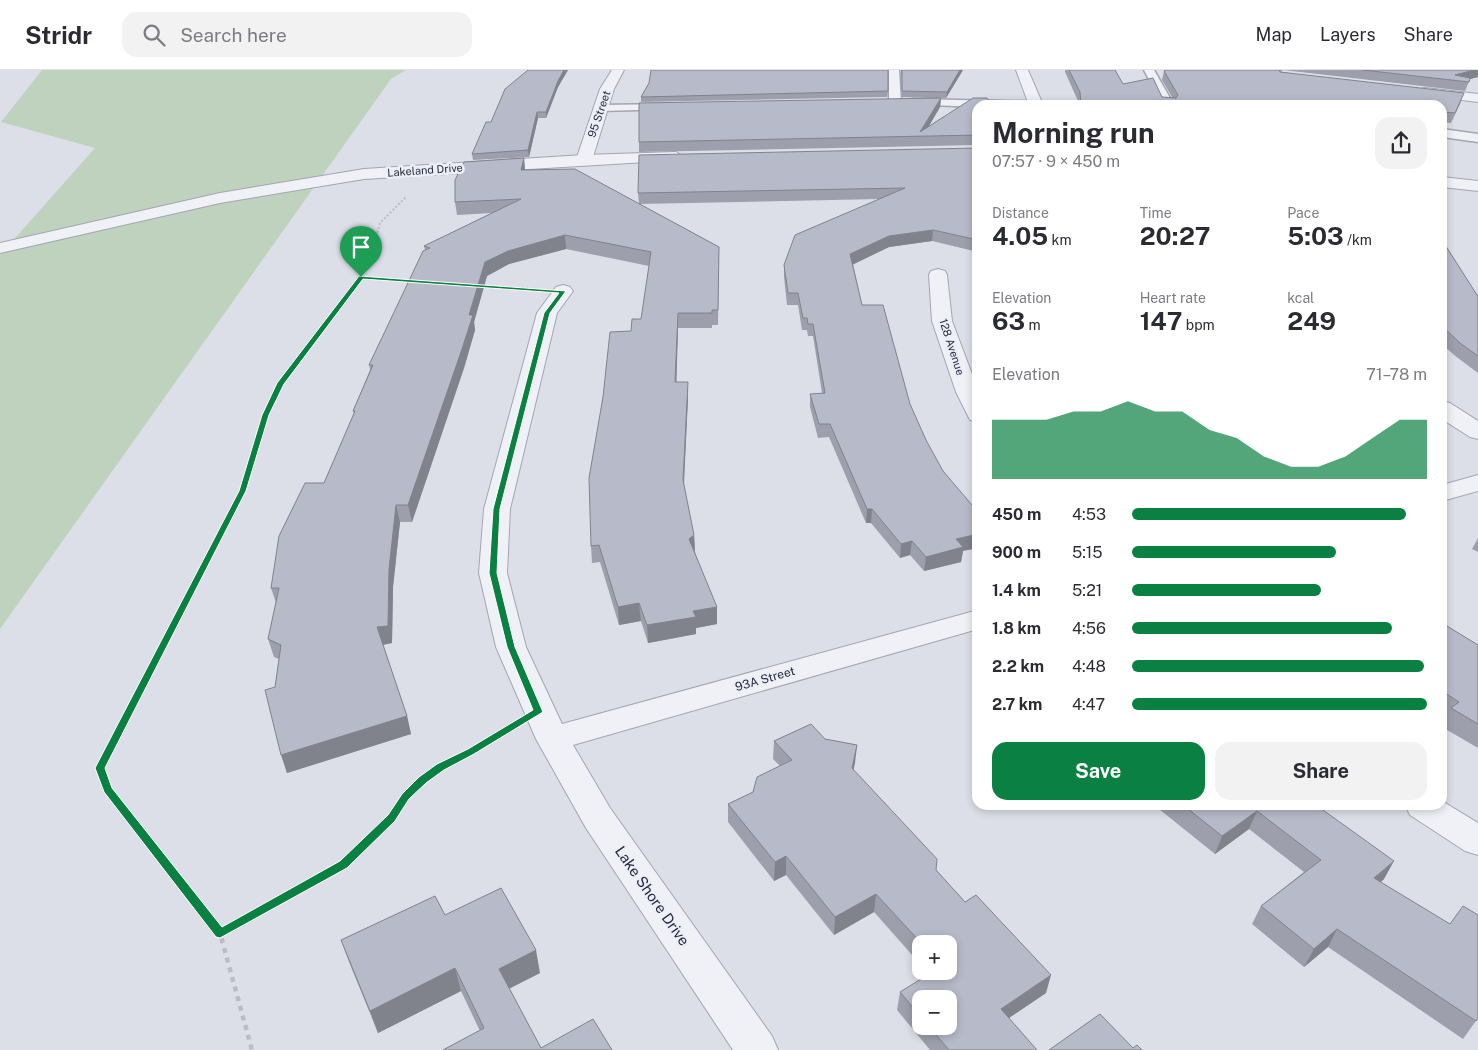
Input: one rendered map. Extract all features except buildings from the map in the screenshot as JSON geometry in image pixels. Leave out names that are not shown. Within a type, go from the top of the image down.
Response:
[{"type":"street","name":"95 Street","points":[[584,160],[607,89],[618,70]]},
{"type":"street","points":[[1022,70],[1033,100]]},
{"type":"street","points":[[1410,90],[1478,98]]},
{"type":"street","name":"Lakeland Drive","points":[[0,248],[220,198],[364,174],[584,160],[692,157]]},
{"type":"street","points":[[1447,183],[1478,186]]},
{"type":"street","name":"128 Avenue","points":[[938,275],[942,321],[972,402]]},
{"type":"street","name":"Lake Shore Drive","points":[[563,291],[547,313],[497,509],[493,573],[511,647],[545,725],[598,818],[757,1050]]},
{"type":"street","points":[[1447,411],[1478,432]]},
{"type":"street","points":[[1447,492],[1478,483]]},
{"type":"street","name":"93A Street","points":[[545,725],[972,620]]},
{"type":"street","points":[[1430,810],[1478,841]]},
{"type":"lane","points":[[894,70],[891,102],[972,103]]},
{"type":"lane","points":[[1149,70],[1165,100]]},
{"type":"lane","points":[[601,108],[680,107]]},
{"type":"lane","points":[[1447,134],[1478,138]]},
{"type":"path","points":[[252,1050],[220,933],[107,790],[100,768],[242,491],[266,415],[281,383],[361,277],[369,263],[380,223],[410,193]]},
{"type":"path","points":[[361,277],[419,281]]},
{"type":"path","points":[[477,285],[563,291]]},
{"type":"path","points":[[220,933],[343,864],[391,818],[405,796],[440,767],[471,752],[545,725]]},
{"type":"green space","points":[[42,70],[406,70],[391,79],[0,629],[0,255],[95,148],[1,122]]},
{"type":"route","points":[[361,277],[563,291],[547,313],[497,509],[493,573],[511,647],[539,712],[471,752],[440,767],[423,780],[405,796],[391,818],[364,846],[343,864],[220,933],[107,790],[100,768],[242,491],[266,415],[281,383],[361,277]]}]
